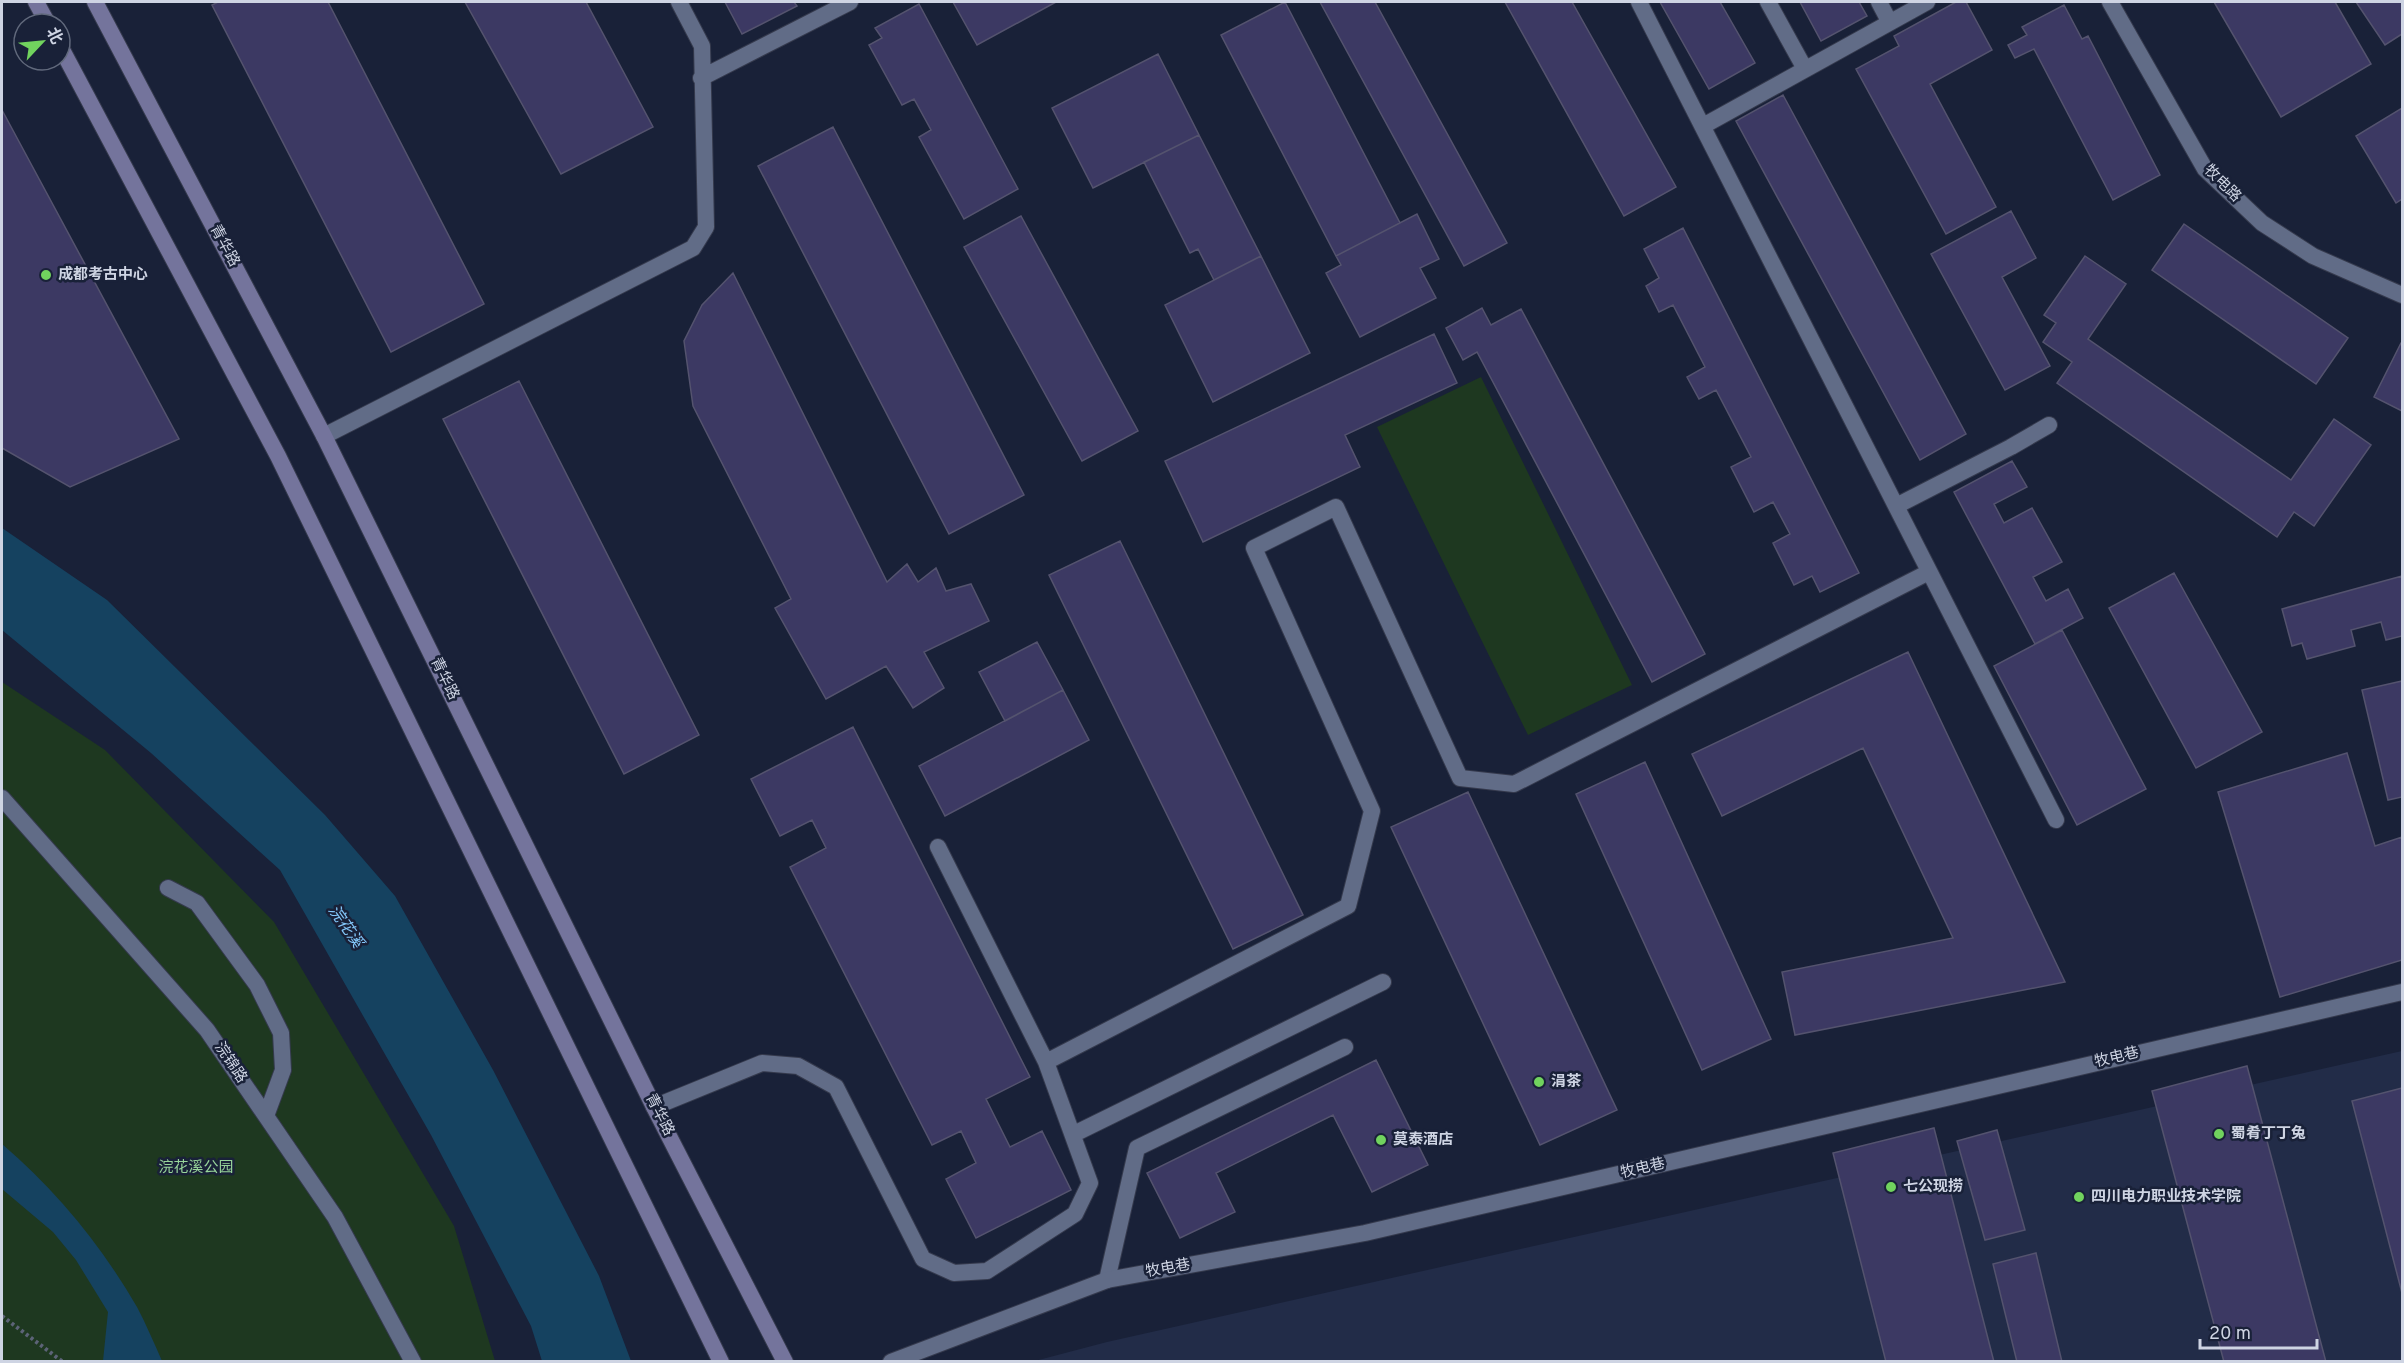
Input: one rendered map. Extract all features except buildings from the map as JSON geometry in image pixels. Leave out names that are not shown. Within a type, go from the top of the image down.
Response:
[{"type":"main road","name":"青华路","points":[[95,2],[324,436],[654,1107],[785,1362]]},
{"type":"main road","points":[[72,69],[278,456],[721,1362]]},
{"type":"street","points":[[324,436],[693,248],[706,227],[702,46],[680,2]]},
{"type":"street","points":[[701,78],[850,2]]},
{"type":"street","points":[[1639,2],[2056,820]]},
{"type":"street","points":[[1768,2],[1805,69]]},
{"type":"street","points":[[1879,2],[1889,21]]},
{"type":"street","points":[[1703,126],[1927,2]]},
{"type":"street","name":"牧电路","points":[[2110,2],[2205,169],[2262,223],[2313,256],[2403,295]]},
{"type":"street","points":[[1896,506],[2049,425]]},
{"type":"street","points":[[1046,1062],[1348,906],[1372,811],[1254,548],[1336,507],[1460,778],[1514,784],[1929,572]]},
{"type":"street","name":"浣锦路","points":[[2,798],[207,1030],[335,1217],[413,1362]]},
{"type":"street","points":[[654,1107],[762,1063],[798,1066],[836,1087],[923,1259],[954,1273],[987,1270],[1075,1214],[1090,1183],[1074,1134],[1046,1062],[938,847]]},
{"type":"street","points":[[168,888],[197,903],[257,985],[281,1033],[283,1070],[266,1116]]},
{"type":"street","points":[[1074,1134],[1383,982]]},
{"type":"street","name":"牧电巷","points":[[891,1362],[1107,1280],[1365,1233],[2403,992]]},
{"type":"street","points":[[1107,1280],[1137,1148],[1345,1047]]},
{"type":"path","points":[[2,1316],[63,1362]]},
{"type":"shaded area","name":"四川电力职业技术学院","points":[[2402,1051],[2402,1361],[1031,1362],[1107,1342]]},
{"type":"green space","points":[[1481,377],[1632,685],[1528,735],[1377,427]]},
{"type":"green space","name":"浣花溪公园","points":[[2,682],[105,750],[274,922],[454,1226],[495,1361],[2,1361]]},
{"type":"water","name":"浣花溪","points":[[2,528],[107,600],[325,815],[395,896],[493,1070],[599,1276],[631,1361],[542,1361],[531,1326],[431,1135],[280,870],[151,753],[2,630]]},
{"type":"water","points":[[2,1144],[41,1180],[93,1240],[137,1307],[162,1361],[103,1361],[108,1312],[76,1260],[53,1232],[2,1189]]},
{"type":"place","name":"成都考古中心","points":[[46,275]]},
{"type":"place","name":"涓茶","points":[[1539,1082]]},
{"type":"place","name":"蜀肴丁丁兔","points":[[2219,1134]]},
{"type":"place","name":"莫泰酒店","points":[[1381,1140]]},
{"type":"place","name":"七公现捞","points":[[1891,1187]]},
{"type":"place","name":"四川电力职业技术学院","points":[[2079,1197]]}]
